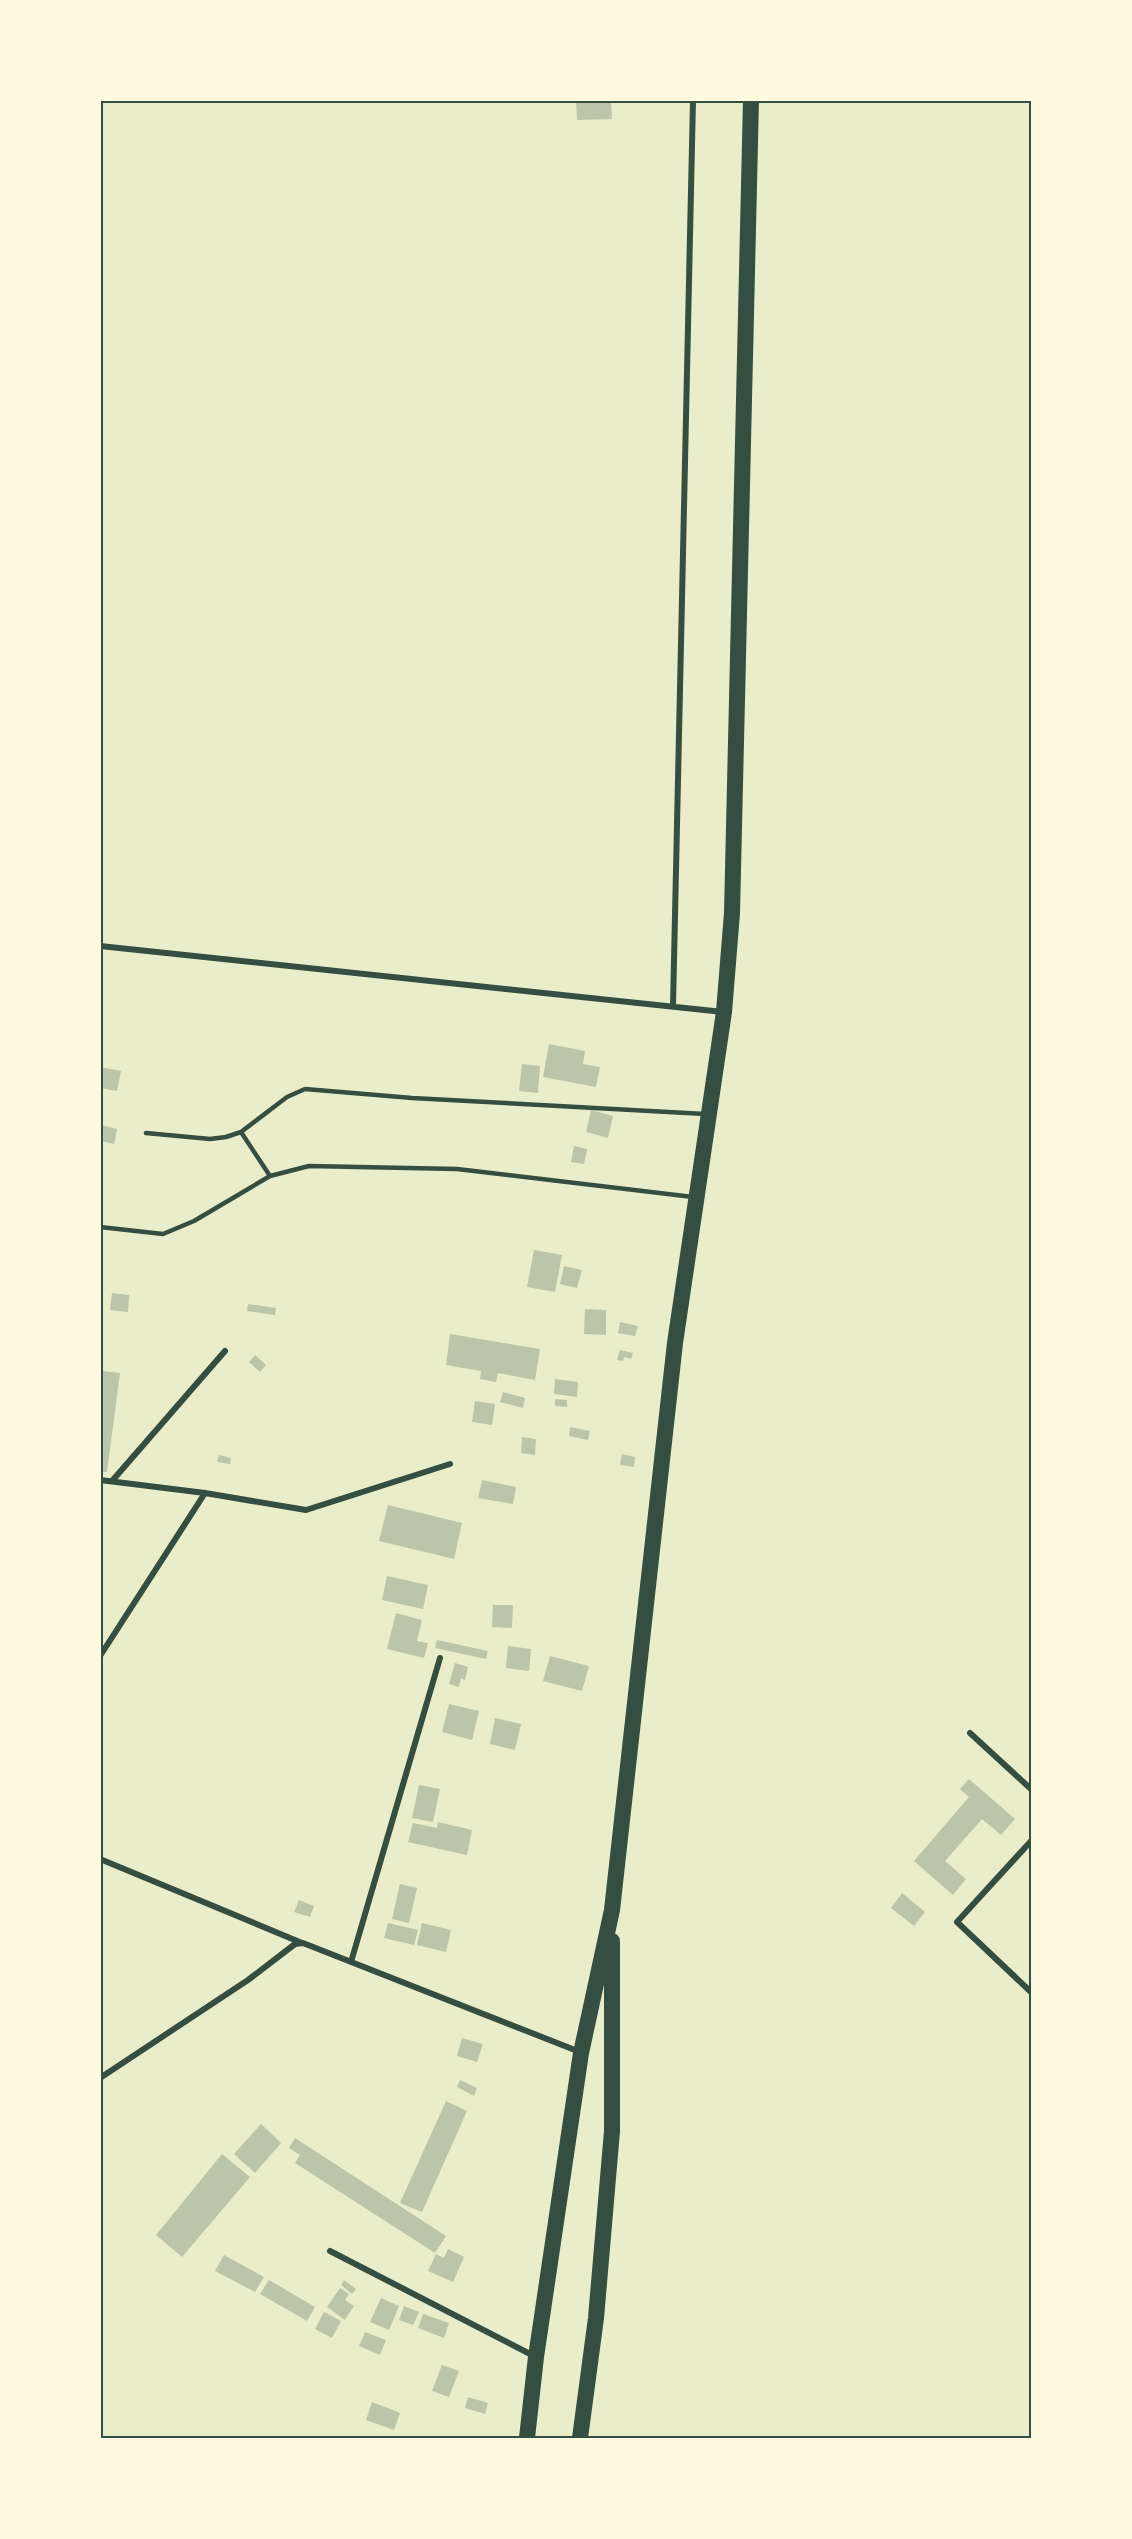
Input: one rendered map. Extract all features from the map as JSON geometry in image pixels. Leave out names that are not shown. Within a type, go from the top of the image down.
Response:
[{"type":"highway","points":[[527,2439],[536,2357],[581,2053],[612,1910],[675,1343],[724,1012],[732,913],[751,100]]},
{"type":"highway","points":[[580,2439],[596,2318],[612,2131],[612,1910]]},
{"type":"street","points":[[673,1006],[693,100]]},
{"type":"street","points":[[100,946],[724,1012]]},
{"type":"street","points":[[112,1481],[225,1351]]},
{"type":"street","points":[[100,1480],[205,1493],[306,1510],[450,1464]]},
{"type":"street","points":[[100,1656],[205,1493]]},
{"type":"street","points":[[351,1962],[440,1658]]},
{"type":"street","points":[[970,1733],[1032,1790]]},
{"type":"street","points":[[1032,1840],[957,1922],[1032,1993]]},
{"type":"street","points":[[100,1859],[303,1943],[581,2053]]},
{"type":"street","points":[[100,2078],[248,1980],[296,1944],[303,1943]]},
{"type":"street","points":[[330,2251],[536,2357]]},
{"type":"lane","points":[[146,1133],[210,1139],[241,1132],[288,1097],[305,1089],[412,1098],[710,1114]]},
{"type":"lane","points":[[241,1132],[270,1176]]},
{"type":"lane","points":[[100,1227],[163,1234],[194,1221],[270,1176],[309,1166],[457,1170],[696,1198]]},
{"type":"building","points":[[576,100],[611,100],[612,119],[577,120]]},
{"type":"building","points":[[549,1044],[585,1051],[583,1064],[600,1067],[596,1087],[543,1077]]},
{"type":"building","points":[[522,1064],[540,1066],[538,1093],[519,1091]]},
{"type":"building","points":[[100,1067],[121,1071],[117,1091],[100,1088]]},
{"type":"building","points":[[591,1110],[613,1116],[608,1138],[586,1132]]},
{"type":"building","points":[[100,1125],[117,1129],[114,1144],[100,1141]]},
{"type":"building","points":[[574,1146],[587,1149],[584,1164],[571,1162]]},
{"type":"building","points":[[534,1250],[562,1255],[555,1292],[527,1287]]},
{"type":"building","points":[[564,1266],[582,1270],[577,1288],[560,1284]]},
{"type":"building","points":[[112,1293],[129,1295],[128,1312],[110,1310]]},
{"type":"building","points":[[248,1304],[276,1308],[275,1315],[247,1311]]},
{"type":"building","points":[[585,1309],[606,1310],[606,1335],[584,1334]]},
{"type":"building","points":[[620,1322],[638,1326],[635,1336],[618,1333]]},
{"type":"building","points":[[450,1334],[540,1349],[535,1380],[498,1373],[496,1382],[480,1379],[481,1371],[446,1365]]},
{"type":"building","points":[[620,1350],[633,1353],[631,1359],[624,1357],[623,1361],[617,1360]]},
{"type":"building","points":[[255,1355],[266,1365],[260,1372],[249,1362]]},
{"type":"building","points":[[102,1371],[120,1373],[107,1472],[100,1472]]},
{"type":"building","points":[[555,1379],[578,1382],[577,1397],[554,1394]]},
{"type":"building","points":[[503,1392],[525,1398],[523,1408],[500,1402]]},
{"type":"building","points":[[555,1399],[567,1400],[567,1407],[555,1406]]},
{"type":"building","points":[[475,1401],[495,1404],[492,1425],[472,1422]]},
{"type":"building","points":[[570,1427],[590,1431],[588,1440],[569,1436]]},
{"type":"building","points":[[522,1437],[536,1439],[535,1455],[521,1453]]},
{"type":"building","points":[[622,1454],[635,1457],[634,1467],[620,1465]]},
{"type":"building","points":[[219,1455],[231,1458],[230,1464],[217,1462]]},
{"type":"building","points":[[482,1480],[516,1487],[513,1504],[478,1498]]},
{"type":"building","points":[[388,1505],[462,1523],[454,1559],[379,1541]]},
{"type":"building","points":[[387,1576],[428,1585],[423,1609],[382,1600]]},
{"type":"building","points":[[493,1605],[513,1605],[512,1628],[492,1627]]},
{"type":"building","points":[[396,1613],[422,1620],[417,1641],[428,1643],[424,1658],[387,1649]]},
{"type":"building","points":[[437,1640],[488,1651],[486,1659],[435,1648]]},
{"type":"building","points":[[508,1646],[531,1649],[529,1671],[506,1668]]},
{"type":"building","points":[[550,1656],[589,1666],[582,1691],[543,1681]]},
{"type":"building","points":[[455,1663],[468,1667],[465,1680],[461,1678],[459,1687],[449,1684]]},
{"type":"building","points":[[449,1704],[479,1711],[472,1740],[442,1732]]},
{"type":"building","points":[[495,1718],[521,1724],[515,1750],[490,1744]]},
{"type":"building","points":[[969,1779],[1015,1819],[1001,1835],[982,1819],[945,1861],[966,1879],[953,1895],[914,1861],[969,1797],[960,1789]]},
{"type":"building","points":[[419,1785],[440,1789],[433,1822],[412,1818]]},
{"type":"building","points":[[438,1822],[472,1830],[467,1855],[408,1842],[413,1823],[437,1828]]},
{"type":"building","points":[[400,1884],[417,1888],[409,1923],[392,1919]]},
{"type":"building","points":[[902,1893],[925,1912],[914,1926],[891,1908]]},
{"type":"building","points":[[299,1900],[314,1906],[310,1917],[294,1912]]},
{"type":"building","points":[[388,1923],[418,1930],[414,1945],[384,1938]]},
{"type":"building","points":[[422,1923],[451,1930],[446,1952],[417,1945]]},
{"type":"building","points":[[462,2038],[483,2044],[477,2062],[457,2056]]},
{"type":"building","points":[[460,2080],[477,2088],[474,2096],[457,2087]]},
{"type":"building","points":[[446,2101],[467,2111],[422,2212],[400,2203]]},
{"type":"building","points":[[261,2124],[281,2143],[255,2173],[234,2154]]},
{"type":"building","points":[[295,2138],[446,2236],[435,2253],[295,2163],[300,2155],[289,2148]]},
{"type":"building","points":[[222,2154],[250,2177],[182,2257],[156,2235]]},
{"type":"building","points":[[448,2249],[464,2257],[453,2282],[428,2271],[436,2254],[444,2258]]},
{"type":"building","points":[[224,2255],[264,2277],[255,2292],[215,2271]]},
{"type":"building","points":[[269,2280],[315,2307],[307,2321],[260,2294]]},
{"type":"building","points":[[344,2280],[356,2289],[352,2294],[341,2285]]},
{"type":"building","points":[[340,2288],[349,2294],[345,2300],[354,2306],[345,2320],[327,2307]]},
{"type":"building","points":[[381,2298],[399,2306],[389,2330],[370,2322]]},
{"type":"building","points":[[404,2306],[419,2312],[413,2325],[399,2320]]},
{"type":"building","points":[[324,2312],[341,2321],[332,2338],[315,2329]]},
{"type":"building","points":[[423,2314],[449,2323],[444,2338],[418,2328]]},
{"type":"building","points":[[365,2332],[386,2340],[380,2355],[359,2346]]},
{"type":"building","points":[[442,2365],[459,2371],[449,2397],[432,2391]]},
{"type":"building","points":[[468,2397],[488,2403],[485,2414],[465,2408]]},
{"type":"building","points":[[372,2402],[400,2413],[394,2430],[366,2420]]}]
